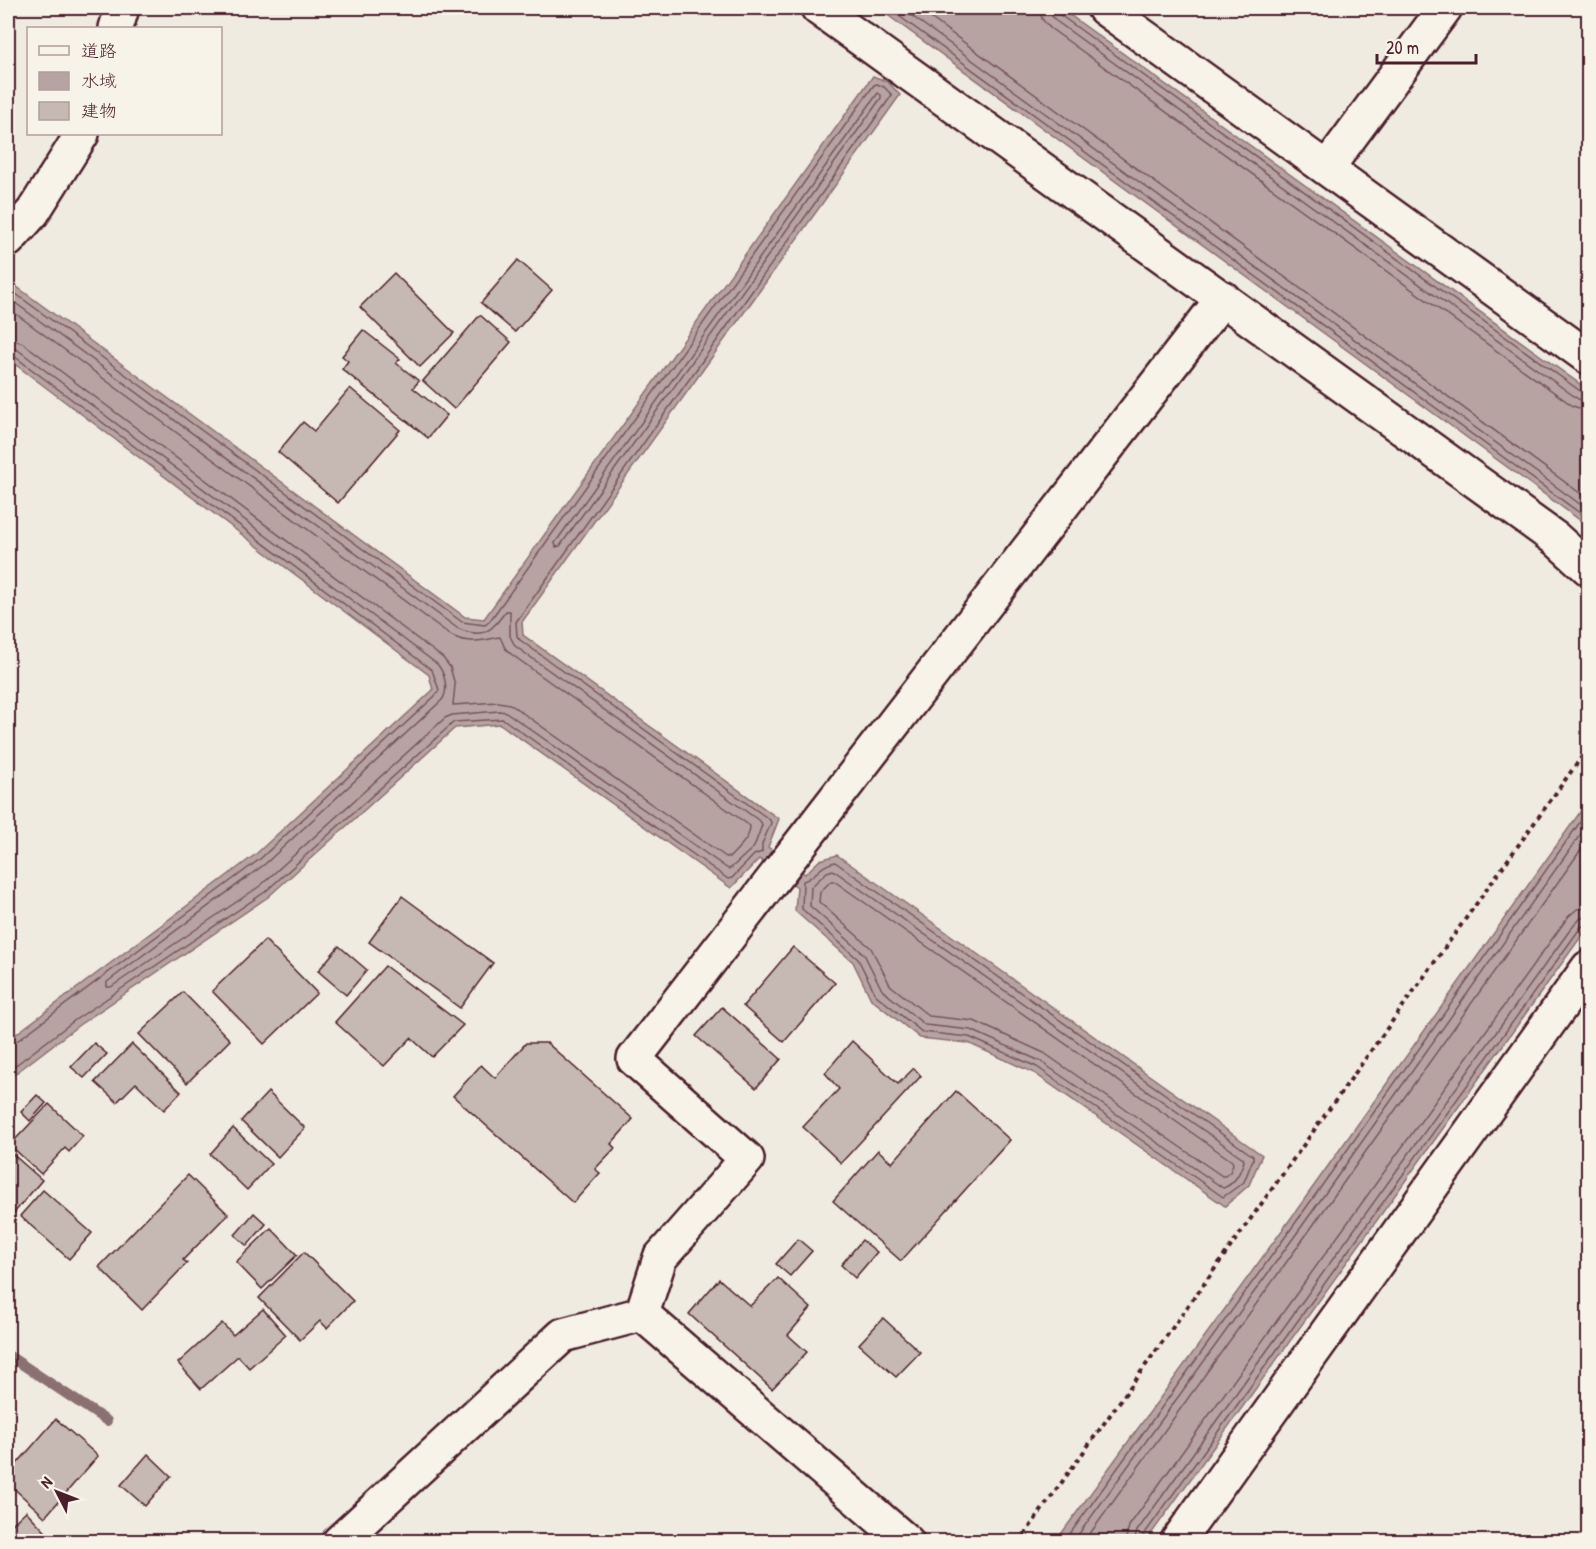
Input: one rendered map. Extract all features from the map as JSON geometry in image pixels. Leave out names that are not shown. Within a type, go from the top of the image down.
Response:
[{"type":"street","points":[[116,27],[122,8]]},
{"type":"street","points":[[818,8],[1556,538],[1588,568]]},
{"type":"street","points":[[1104,8],[1588,357]]},
{"type":"street","points":[[1328,168],[1445,8]]},
{"type":"street","points":[[8,240],[33,212],[81,135]]},
{"type":"street","points":[[642,1314],[660,1258],[747,1159],[634,1059],[1223,298]]},
{"type":"street","points":[[1177,1542],[1588,968]]},
{"type":"street","points":[[339,1542],[564,1335],[642,1314]]},
{"type":"street","points":[[642,1314],[907,1542]]},
{"type":"path","points":[[1019,1542],[1588,748]]},
{"type":"water","points":[[878,8],[1060,8],[1588,390],[1588,526]]},
{"type":"water","points":[[873,76],[888,82],[900,95],[522,622],[523,635],[779,819],[768,847],[805,874],[820,860],[837,855],[1262,1155],[1249,1185],[1225,1206],[1034,1073],[968,1043],[920,1038],[871,999],[853,962],[795,911],[797,887],[759,859],[731,888],[500,724],[455,728],[268,897],[79,1025],[8,1079],[8,1040],[256,854],[433,690],[429,675],[8,359],[8,291],[13,284],[465,617],[484,619]]},
{"type":"water","points":[[1588,801],[1588,927],[1146,1541],[1056,1541],[1291,1218]]},
{"type":"building","points":[[518,260],[552,290],[515,332],[481,303]]},
{"type":"building","points":[[394,273],[454,333],[420,367],[360,307]]},
{"type":"building","points":[[480,315],[511,342],[454,409],[423,381]]},
{"type":"building","points":[[363,330],[400,359],[396,363],[419,381],[413,388],[447,415],[428,438],[342,369],[348,361],[342,356]]},
{"type":"building","points":[[350,388],[400,430],[338,503],[278,452],[303,422],[314,431]]},
{"type":"building","points":[[402,896],[493,963],[460,1008],[369,942]]},
{"type":"building","points":[[265,940],[317,993],[264,1044],[212,991]]},
{"type":"building","points":[[339,946],[367,970],[346,995],[318,971]]},
{"type":"building","points":[[793,947],[835,983],[784,1042],[743,1006]]},
{"type":"building","points":[[385,966],[463,1025],[432,1057],[411,1038],[384,1066],[335,1022]]},
{"type":"building","points":[[183,992],[230,1040],[187,1083],[139,1034]]},
{"type":"building","points":[[722,1007],[781,1059],[756,1088],[696,1036]]},
{"type":"building","points":[[852,1041],[898,1084],[914,1068],[921,1076],[841,1163],[803,1127],[839,1089],[825,1073]]},
{"type":"building","points":[[94,1043],[107,1054],[84,1078],[71,1067]]},
{"type":"building","points":[[526,1043],[547,1043],[633,1119],[611,1144],[615,1148],[595,1169],[600,1173],[573,1203],[453,1096],[481,1065],[495,1078]]},
{"type":"building","points":[[132,1044],[181,1092],[164,1110],[136,1083],[117,1102],[95,1082]]},
{"type":"building","points":[[956,1091],[1010,1140],[901,1261],[833,1201],[878,1150],[892,1163]]},
{"type":"building","points":[[268,1092],[305,1128],[278,1157],[241,1121]]},
{"type":"building","points":[[37,1095],[46,1103],[30,1121],[21,1112]]},
{"type":"building","points":[[49,1104],[83,1136],[69,1152],[65,1148],[41,1174],[10,1145]]},
{"type":"building","points":[[233,1128],[271,1164],[247,1190],[210,1154]]},
{"type":"building","points":[[8,1150],[42,1180],[8,1220]]},
{"type":"building","points":[[188,1175],[228,1214],[183,1260],[187,1263],[142,1310],[99,1267]]},
{"type":"building","points":[[43,1190],[92,1233],[69,1259],[20,1216]]},
{"type":"building","points":[[254,1213],[266,1224],[247,1246],[235,1235]]},
{"type":"building","points":[[271,1228],[297,1255],[262,1289],[236,1262]]},
{"type":"building","points":[[798,1239],[812,1251],[790,1276],[776,1264]]},
{"type":"building","points":[[862,1240],[877,1252],[855,1278],[841,1265]]},
{"type":"building","points":[[304,1252],[353,1301],[327,1328],[320,1321],[300,1340],[259,1298]]},
{"type":"building","points":[[778,1278],[811,1308],[788,1335],[807,1352],[772,1389],[689,1314],[719,1279],[750,1306]]},
{"type":"building","points":[[263,1309],[286,1335],[249,1368],[238,1356],[201,1389],[178,1363],[222,1323],[233,1335]]},
{"type":"building","points":[[883,1318],[920,1352],[896,1377],[859,1344]]},
{"type":"building","points":[[56,1419],[98,1456],[45,1517],[8,1483],[8,1474]]},
{"type":"building","points":[[148,1454],[171,1476],[145,1506],[121,1485]]},
{"type":"building","points":[[26,1511],[55,1542],[21,1542],[9,1527]]},
{"type":"waterway","points":[[8,1355],[107,1421]]}]
